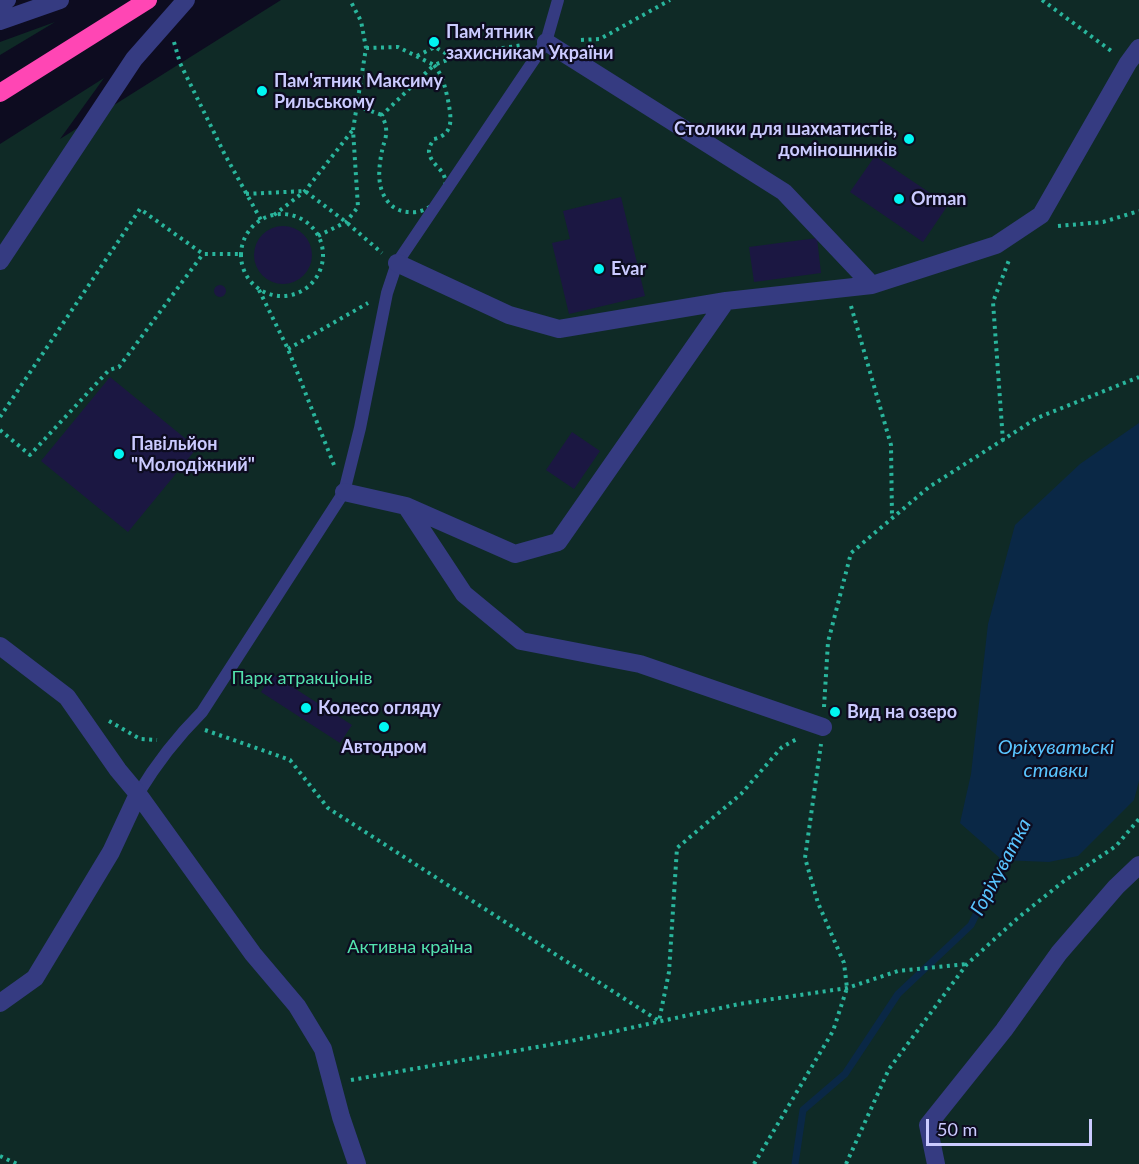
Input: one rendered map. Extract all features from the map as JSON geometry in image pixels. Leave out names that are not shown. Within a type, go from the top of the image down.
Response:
[{"type":"highway","points":[[0,93],[148,0]]},
{"type":"street","points":[[0,4],[7,0]]},
{"type":"street","points":[[0,21],[60,0]]},
{"type":"street","points":[[0,261],[134,59],[186,0]]},
{"type":"street","points":[[546,42],[784,192],[872,285]]},
{"type":"street","points":[[398,263],[510,315],[559,329],[726,301],[872,285],[996,245],[1041,215],[1128,63],[1139,48]]},
{"type":"street","points":[[344,492],[406,506],[515,554],[558,542],[726,301]]},
{"type":"street","points":[[406,506],[464,594],[521,641],[640,664],[823,727]]},
{"type":"street","points":[[0,646],[67,697],[253,954],[297,1006],[323,1049],[341,1117],[357,1164]]},
{"type":"street","points":[[0,1003],[35,978],[111,852],[138,794]]},
{"type":"street","points":[[936,1164],[928,1125],[1004,1030],[1059,953],[1116,887],[1139,865]]},
{"type":"lane","points":[[138,794],[152,770],[202,712],[344,492],[360,428],[387,293],[398,263],[546,42],[558,0]]},
{"type":"path","points":[[318,236],[346,222],[358,207],[353,130],[366,48],[361,21],[350,0]]},
{"type":"path","points":[[579,40],[600,39],[670,0]]},
{"type":"path","points":[[1042,0],[1128,63]]},
{"type":"path","points":[[173,41],[180,63],[261,220]]},
{"type":"path","points":[[382,115],[434,65],[463,54],[546,42]]},
{"type":"path","points":[[366,48],[398,46],[434,65],[444,84],[451,112],[451,123],[448,132],[434,139],[429,146],[430,155],[441,170],[446,187],[435,203],[424,210],[414,213],[401,211],[390,205],[382,193],[379,179],[380,162],[387,130],[382,115]]},
{"type":"path","points":[[416,56],[435,46],[452,57]]},
{"type":"path","points":[[357,106],[382,115]]},
{"type":"path","points":[[274,215],[305,191],[353,130]]},
{"type":"path","points":[[246,194],[305,191],[383,254],[398,263]]},
{"type":"path","points":[[0,417],[140,209],[203,254],[241,254]]},
{"type":"path","points":[[1003,442],[993,302],[1019,230],[1102,222],[1139,211]]},
{"type":"path","points":[[287,214],[311,225],[318,236],[323,249],[323,262],[318,275],[309,286],[298,293],[285,296],[272,295],[259,289],[249,280],[243,268],[241,254],[250,229],[261,220],[274,215],[287,214]]},
{"type":"path","points":[[0,430],[30,455],[109,370],[118,367],[203,254]]},
{"type":"path","points":[[846,288],[891,445],[892,518]]},
{"type":"path","points":[[259,289],[288,349],[344,492]]},
{"type":"path","points":[[288,349],[387,293]]},
{"type":"path","points":[[754,1164],[833,1031],[847,988],[844,963],[818,903],[805,858],[823,727],[828,642],[851,553],[929,487],[1003,442],[1037,418],[1139,377]]},
{"type":"path","points":[[103,718],[140,739],[175,742]]},
{"type":"path","points":[[190,724],[290,760],[328,808],[659,1022]]},
{"type":"path","points":[[659,1022],[669,972],[677,848],[741,794],[782,747],[823,727]]},
{"type":"path","points":[[846,1164],[889,1069],[967,964],[1019,917],[1064,881],[1116,846],[1139,819]]},
{"type":"path","points":[[332,1084],[571,1041],[740,1004],[847,988],[898,971],[967,964]]},
{"type":"path","points":[[0,1156],[17,1164]]},
{"type":"green space","points":[[281,0],[1139,0],[1139,1164],[0,1164],[0,144],[104,78],[60,139]]},
{"type":"green space","points":[[55,22],[0,55],[0,42]]},
{"type":"water","name":"Оріхуватьскі ставки","points":[[1139,423],[1139,781],[1134,800],[1078,856],[1049,862],[1002,860],[960,823],[971,774],[988,624],[1015,525],[1080,464]]},
{"type":"building","name":"Orman","points":[[875,156],[948,205],[923,242],[850,192]]},
{"type":"building","name":"Evar","points":[[621,197],[645,296],[569,314],[552,243],[570,239],[563,211]]},
{"type":"building","points":[[283,226],[299,231],[307,239],[312,255],[307,271],[299,279],[283,284],[267,279],[259,271],[254,255],[259,239],[267,231]]},
{"type":"building","points":[[817,238],[821,273],[754,282],[749,247]]},
{"type":"building","points":[[222,285],[226,291],[222,297],[218,297],[214,289]]},
{"type":"building","name":"Павільйон \"Молодіжний\"","points":[[110,377],[197,448],[128,532],[41,461]]},
{"type":"building","points":[[572,432],[600,451],[574,489],[546,470]]},
{"type":"building","name":"Колесо огляду","points":[[272,674],[352,725],[340,743],[261,692]]},
{"type":"waterway","name":"Горіхуватка","points":[[795,1164],[803,1110],[845,1074],[898,994],[971,925],[1005,854]]},
{"type":"place","name":"Пам'ятник захисникам України","points":[[434,42]]},
{"type":"place","name":"Пам'ятник Максиму Рильському","points":[[262,91]]},
{"type":"place","name":"Столики для шахматистів, доміношників","points":[[909,139]]},
{"type":"place","name":"Orman","points":[[899,199]]},
{"type":"place","name":"Evar","points":[[599,269]]},
{"type":"place","name":"Павільйон \"Молодіжний\"","points":[[119,454]]},
{"type":"place","name":"Колесо огляду","points":[[306,708]]},
{"type":"place","name":"Вид на озеро","points":[[835,712]]},
{"type":"place","name":"Автодром","points":[[384,727]]},
{"type":"park label","name":"Парк атракціонів","points":[[302,678]]},
{"type":"park label","name":"Активна країна","points":[[410,947]]}]
